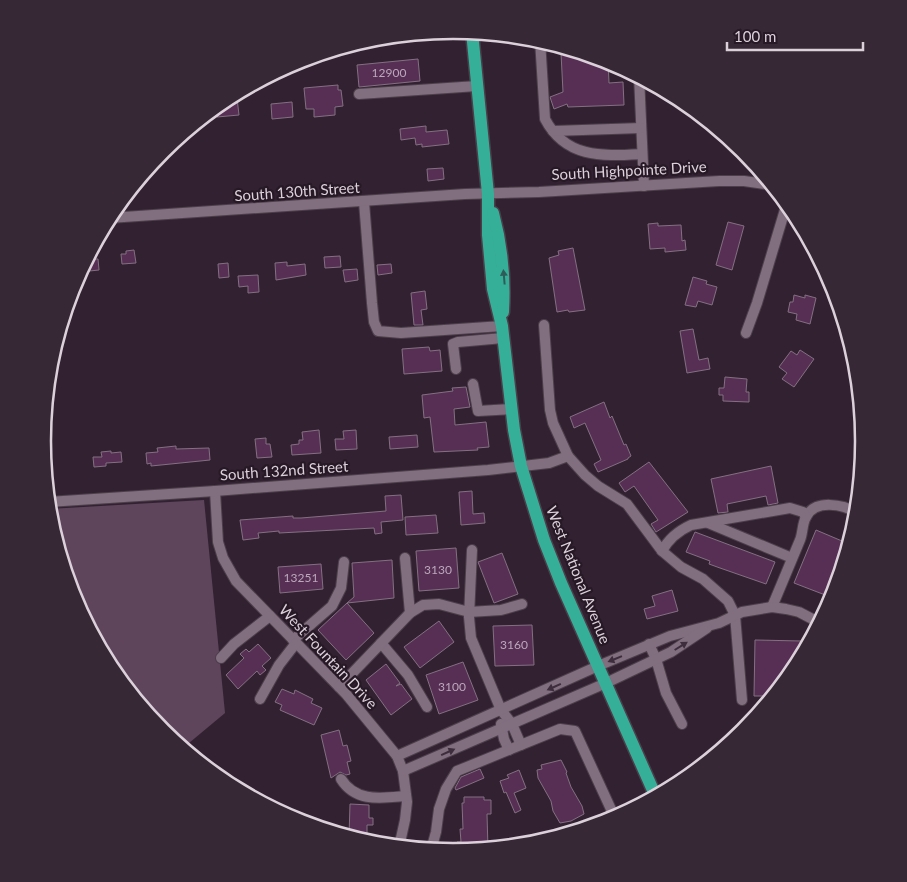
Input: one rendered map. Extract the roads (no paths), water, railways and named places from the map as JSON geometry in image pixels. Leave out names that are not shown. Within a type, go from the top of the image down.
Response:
[{"type":"main road","name":"West National Avenue","points":[[473,40],[488,194],[499,235],[502,261],[505,288],[502,332],[521,466],[544,540],[560,582],[653,790]]},
{"type":"street","points":[[541,48],[545,119],[553,130],[570,146],[583,152],[596,155],[642,154]]},
{"type":"street","points":[[639,85],[644,186]]},
{"type":"street","points":[[359,94],[477,86]]},
{"type":"street","points":[[553,130],[641,128]]},
{"type":"street","name":"South Highpointe Drive","points":[[488,194],[727,181],[762,184]]},
{"type":"street","name":"South 130th Street","points":[[119,217],[488,194]]},
{"type":"street","points":[[364,202],[374,322],[378,331],[401,333],[502,332]]},
{"type":"street","points":[[746,333],[784,212]]},
{"type":"street","points":[[544,325],[550,410],[553,423],[568,456],[598,486],[627,504],[662,551],[680,567],[703,579],[728,601],[735,616],[742,700]]},
{"type":"street","points":[[456,369],[453,344],[502,332]]},
{"type":"street","points":[[474,384],[478,411],[512,409]]},
{"type":"street","name":"South 132nd Street","points":[[56,501],[488,470],[549,463],[568,456]]},
{"type":"street","name":"West Fountain Drive","points":[[215,491],[218,542],[222,558],[236,581],[339,687],[397,756],[403,771],[406,796],[406,820],[401,840]]},
{"type":"street","points":[[772,607],[801,537],[806,517],[818,506],[829,505],[850,508]]},
{"type":"street","points":[[662,551],[670,539],[680,530],[691,525],[790,508],[803,512],[806,517]]},
{"type":"street","points":[[707,522],[792,558]]},
{"type":"street","points":[[472,550],[469,612],[471,638],[501,710],[512,724],[521,745]]},
{"type":"street","points":[[405,558],[410,613]]},
{"type":"street","points":[[260,700],[294,641],[332,606],[341,588],[344,562]]},
{"type":"street","points":[[339,687],[410,613],[423,605],[439,604],[469,612],[501,610],[522,604]]},
{"type":"street","points":[[397,756],[598,666],[684,631],[710,626],[756,609],[772,607],[799,612],[814,620]]},
{"type":"street","points":[[221,658],[234,644],[270,616]]},
{"type":"street","points":[[403,771],[606,683],[671,652],[710,626]]},
{"type":"street","points":[[381,643],[408,675],[427,707]]},
{"type":"street","points":[[649,644],[656,659],[666,693],[682,724]]},
{"type":"street","points":[[501,710],[504,740],[510,750]]},
{"type":"street","points":[[433,842],[441,802],[446,789],[457,771],[560,729],[575,731],[612,811]]},
{"type":"street","points":[[341,780],[347,788],[360,796],[375,798],[406,796]]}]
